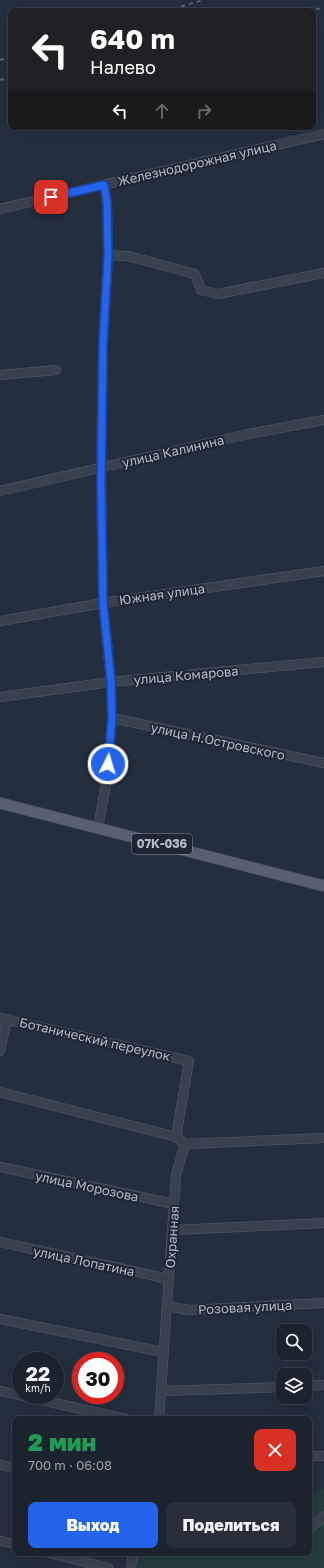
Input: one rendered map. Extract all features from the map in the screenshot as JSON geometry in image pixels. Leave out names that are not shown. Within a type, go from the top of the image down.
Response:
[{"type":"main road","name":"07К-036","points":[[0,803],[324,886]]},
{"type":"street","name":"Железнодорожная улица","points":[[0,209],[324,134]]},
{"type":"street","points":[[98,828],[107,779],[112,718],[111,682],[103,602],[101,468],[103,345],[108,255],[107,203],[104,185]]},
{"type":"street","points":[[108,255],[128,256],[195,274],[200,290],[218,294],[324,273]]},
{"type":"street","points":[[0,375],[56,370]]},
{"type":"street","name":"улица Калинина","points":[[0,491],[248,434],[324,420]]},
{"type":"street","name":"Южная улица","points":[[0,621],[103,602],[324,571]]},
{"type":"street","name":"улица Комарова","points":[[0,697],[111,682],[324,662]]},
{"type":"street","name":"улица Н.Островского","points":[[112,718],[324,763]]},
{"type":"street","points":[[0,1051],[3,1019]]},
{"type":"street","name":"Ботанический переулок","points":[[3,1019],[189,1061],[176,1137]]},
{"type":"street","points":[[0,1092],[176,1137],[185,1144],[324,1138]]},
{"type":"street","name":"Охранная","points":[[159,1416],[176,1176],[185,1144]]},
{"type":"street","name":"улица Морозова","points":[[0,1167],[174,1204]]},
{"type":"street","points":[[172,1230],[324,1223]]},
{"type":"street","name":"улица Лопатина","points":[[0,1242],[169,1279]]},
{"type":"street","name":"Розовая улица","points":[[167,1306],[188,1310],[324,1303]]},
{"type":"street","points":[[0,1318],[163,1352]]},
{"type":"street","points":[[312,1386],[324,1385]]},
{"type":"street","points":[[161,1391],[276,1387]]},
{"type":"street","points":[[0,1390],[113,1416]]},
{"type":"street","points":[[312,1456],[324,1456]]},
{"type":"street","points":[[0,1465],[12,1467]]},
{"type":"street","points":[[312,1526],[324,1516]]},
{"type":"street","points":[[0,1540],[12,1543]]},
{"type":"street","points":[[61,1556],[108,1568]]},
{"type":"street","points":[[131,1568],[133,1556]]},
{"type":"green space","points":[[324,1487],[324,1568],[136,1568],[137,1556],[312,1556],[312,1495]]},
{"type":"railway","points":[[176,8],[203,0]]},
{"type":"railway","points":[[316,9],[324,9]]},
{"type":"railway","points":[[0,60],[8,58]]},
{"type":"railway","points":[[0,80],[8,78]]},
{"type":"route","points":[[51,197],[104,185],[107,203],[108,255],[103,345],[101,468],[103,602],[111,682],[112,718],[108,764]]}]
